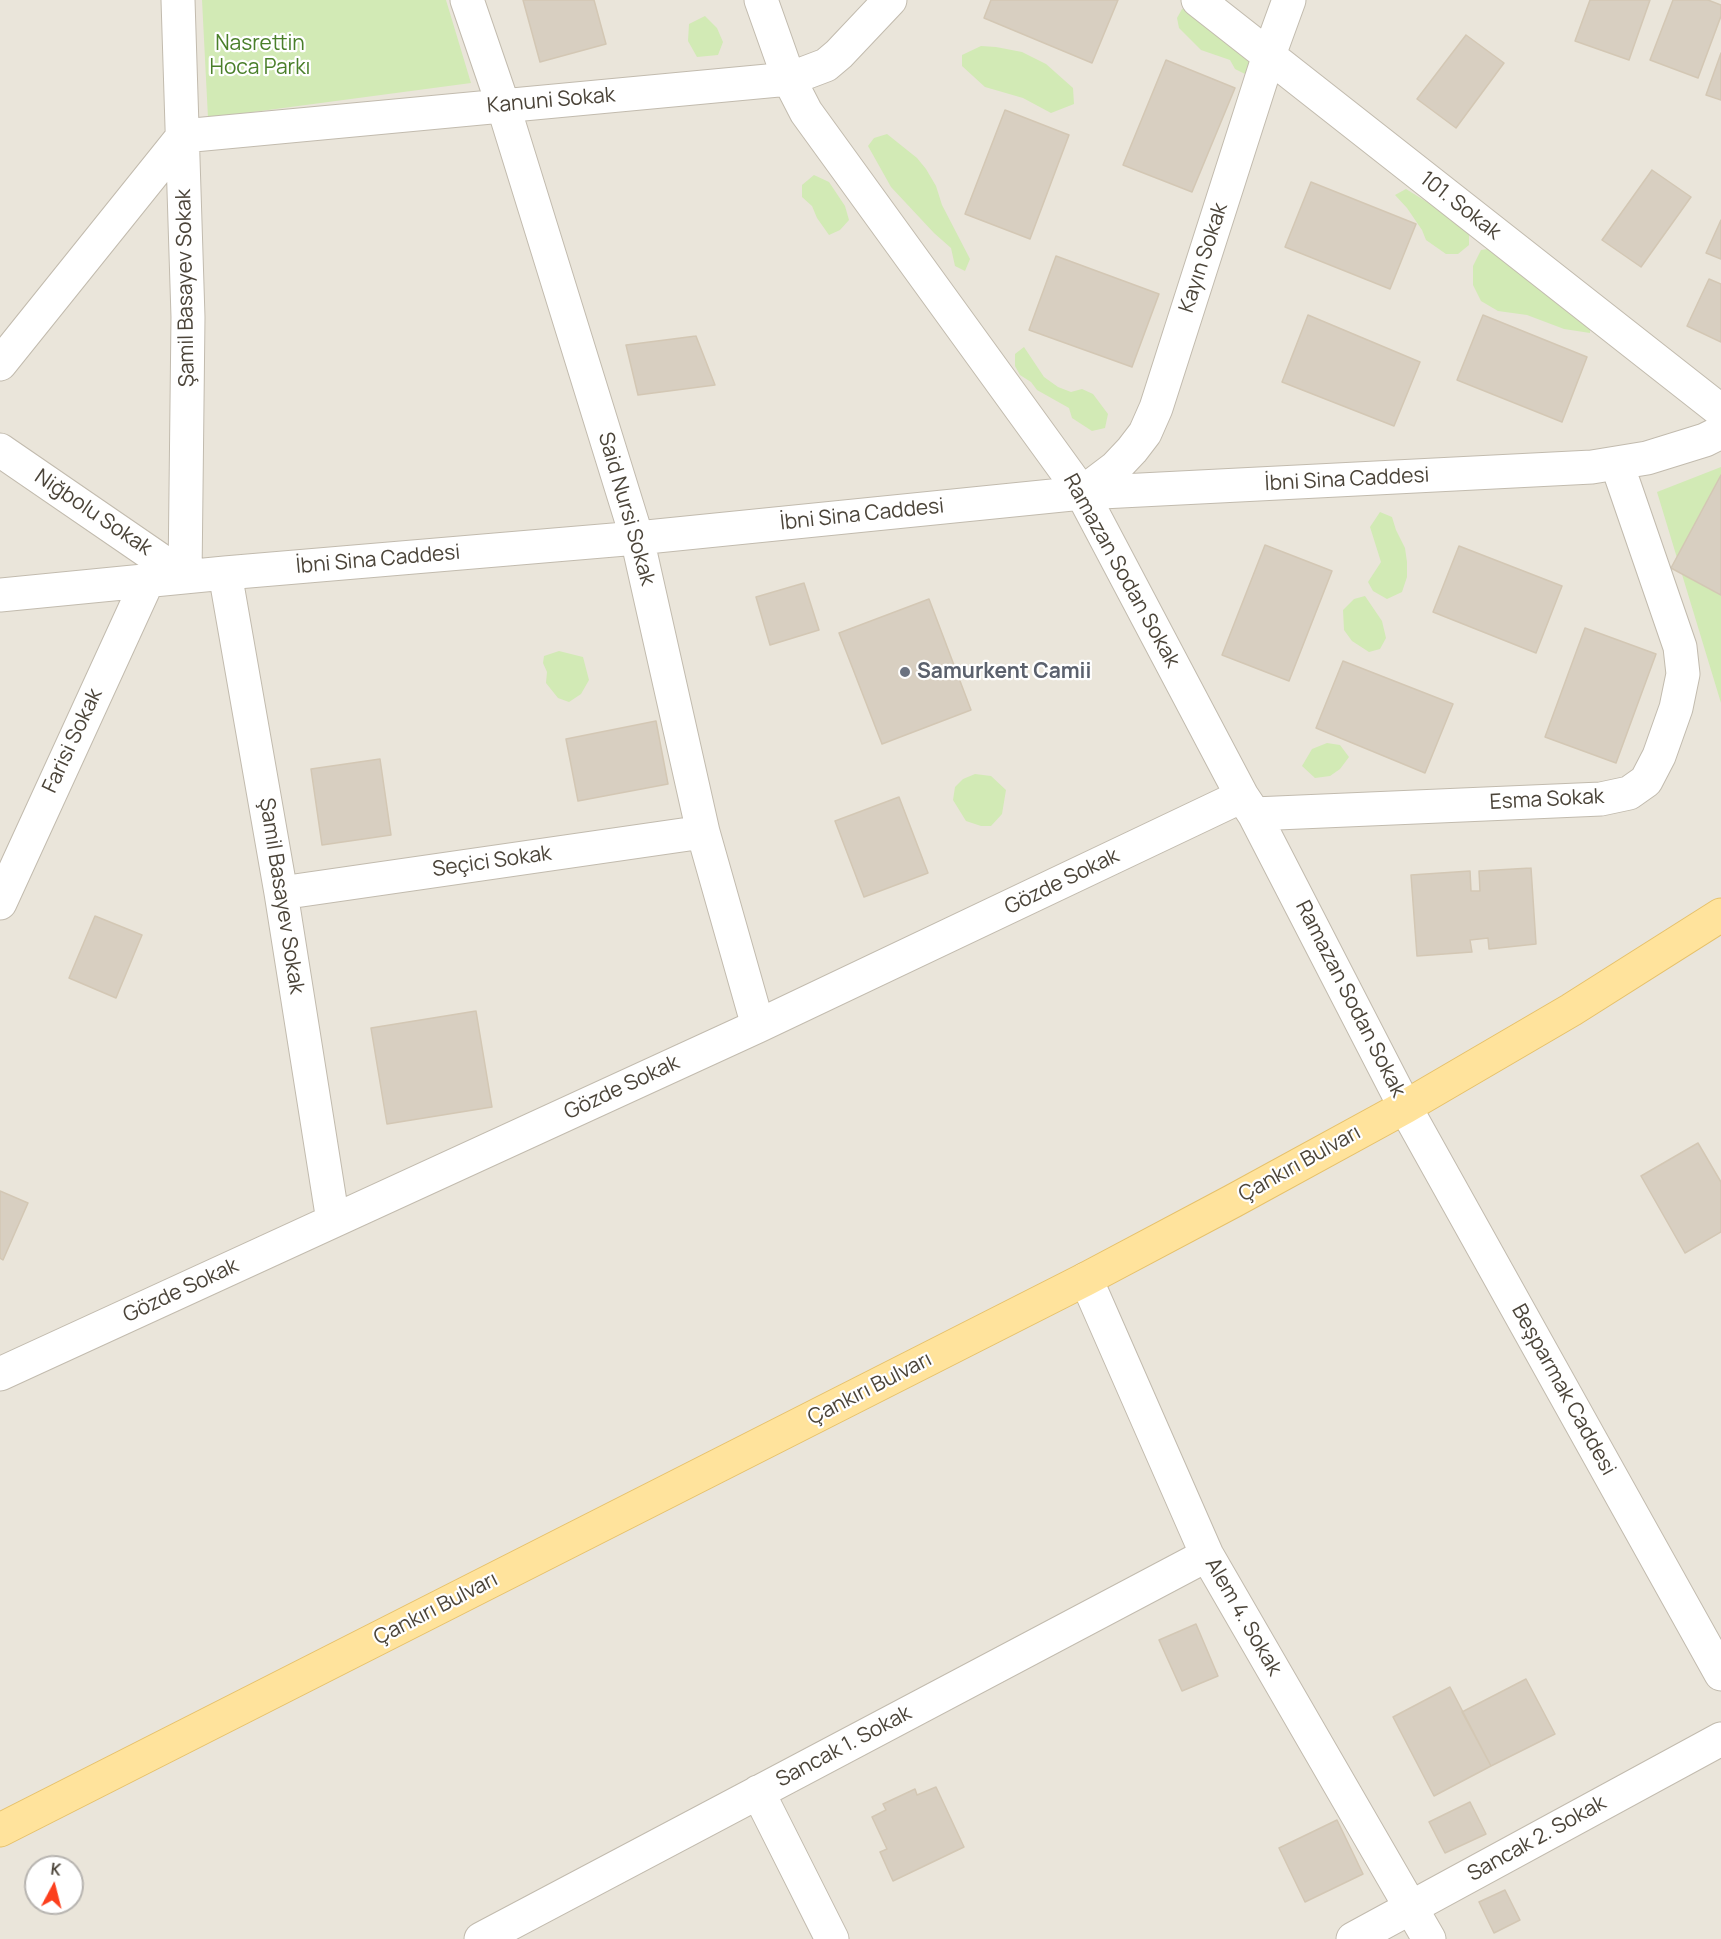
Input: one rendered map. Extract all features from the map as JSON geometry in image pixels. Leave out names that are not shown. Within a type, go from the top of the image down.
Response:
[{"type":"main road","name":"Çankırı Bulvarı","points":[[0,1830],[1086,1279],[1406,1107],[1571,1010],[1721,915]]},
{"type":"street","name":"Şamil Basayev Sokak","points":[[178,0],[188,316],[185,577]]},
{"type":"street","name":"Said Nursi Sokak","points":[[467,0],[637,538],[703,832],[758,1026]]},
{"type":"street","name":"Ramazan Sodan Sokak","points":[[761,0],[789,79],[806,112],[1082,493],[1406,1107]]},
{"type":"street","name":"Kanuni Sokak","points":[[183,136],[789,79],[826,64],[839,54],[890,0]]},
{"type":"street","name":"101. Sokak","points":[[1198,0],[1721,411]]},
{"type":"street","name":"Kayın Sokak","points":[[1082,493],[1115,468],[1132,450],[1145,433],[1156,408],[1289,0]]},
{"type":"street","points":[[0,364],[183,136]]},
{"type":"street","name":"İbni Sina Caddesi","points":[[0,595],[225,573],[637,538],[1082,493],[1562,469],[1617,464],[1676,450],[1721,432]]},
{"type":"street","name":"Niğbolu Sokak","points":[[0,450],[185,577]]},
{"type":"street","name":"Esma Sokak","points":[[1248,805],[1601,799],[1629,793],[1646,781],[1659,756],[1676,708],[1683,674],[1680,646],[1617,464]]},
{"type":"street","name":"Şamil Basayev Sokak","points":[[225,573],[281,893],[333,1221]]},
{"type":"street","name":"Farisi Sokak","points":[[0,903],[148,580]]},
{"type":"street","name":"Gözde Sokak","points":[[0,1374],[758,1026],[1248,805]]},
{"type":"street","name":"Seçici Sokak","points":[[281,893],[703,832]]},
{"type":"street","name":"Beşparmak Caddesi","points":[[1406,1107],[1721,1674]]},
{"type":"street","name":"Alem 4. Sokak","points":[[1086,1279],[1207,1555],[1429,1939]]},
{"type":"street","name":"Sancak 1. Sokak","points":[[481,1939],[1207,1555]]},
{"type":"street","name":"Sancak 2. Sokak","points":[[1353,1939],[1721,1739]]},
{"type":"street","points":[[758,1792],[832,1939]]},
{"type":"shaded area","points":[[0,0],[1721,0],[1721,1939],[0,1939]]},
{"type":"green space","name":"Nasrettin Hoca Parkı","points":[[202,0],[446,0],[471,83],[208,118]]},
{"type":"green space","points":[[1182,9],[1194,10],[1256,67],[1249,76],[1235,69],[1230,60],[1201,50],[1179,28],[1177,18]]},
{"type":"green space","points":[[705,16],[717,28],[723,42],[718,55],[697,57],[688,41],[689,24]]},
{"type":"green space","points":[[981,46],[1022,52],[1046,64],[1073,88],[1074,104],[1051,113],[1023,98],[985,87],[962,66],[962,55]]},
{"type":"green space","points":[[887,134],[917,158],[936,186],[942,205],[970,259],[965,271],[955,266],[951,248],[891,187],[868,146],[874,138]]},
{"type":"green space","points":[[814,175],[829,182],[845,206],[849,220],[840,230],[829,235],[812,206],[802,197],[802,185]]},
{"type":"green space","points":[[1406,189],[1427,202],[1447,206],[1469,231],[1469,245],[1458,254],[1446,254],[1426,240],[1407,208],[1395,195]]},
{"type":"green space","points":[[1495,248],[1590,316],[1590,333],[1564,329],[1527,315],[1498,311],[1481,301],[1473,285],[1473,266],[1481,250]]},
{"type":"green space","points":[[1024,347],[1044,377],[1058,387],[1071,392],[1082,389],[1093,394],[1108,414],[1105,428],[1092,431],[1072,418],[1069,408],[1037,390],[1031,382],[1020,375],[1015,366],[1015,354]]},
{"type":"green space","points":[[1721,467],[1721,703],[1657,492]]},
{"type":"green space","points":[[1380,512],[1392,517],[1405,548],[1407,562],[1407,577],[1402,592],[1387,599],[1373,591],[1368,582],[1381,562],[1370,527]]},
{"type":"green space","points":[[1365,596],[1382,621],[1386,638],[1380,649],[1369,652],[1352,641],[1344,630],[1343,610],[1354,599]]},
{"type":"green space","points":[[559,651],[583,657],[589,680],[581,694],[569,702],[558,698],[546,683],[547,672],[543,663],[544,656]]},
{"type":"green space","points":[[1327,743],[1340,745],[1349,757],[1340,769],[1330,776],[1315,778],[1302,766],[1312,749]]},
{"type":"green space","points":[[975,774],[991,776],[1006,790],[1002,814],[991,826],[981,826],[966,821],[953,800],[955,787],[963,779]]},
{"type":"building","points":[[523,0],[594,0],[606,44],[540,62]]},
{"type":"building","points":[[991,0],[1118,0],[1092,63],[984,18]]},
{"type":"building","points":[[1590,0],[1650,0],[1629,60],[1575,41]]},
{"type":"building","points":[[1673,0],[1708,0],[1721,5],[1721,16],[1698,78],[1650,60]]},
{"type":"building","points":[[1466,35],[1504,63],[1456,128],[1417,99]]},
{"type":"building","points":[[1721,53],[1721,100],[1706,95]]},
{"type":"building","points":[[1166,60],[1235,88],[1192,192],[1123,165]]},
{"type":"building","points":[[1005,110],[1069,135],[1030,239],[965,214]]},
{"type":"building","points":[[1652,170],[1691,197],[1641,267],[1602,240]]},
{"type":"building","points":[[1311,182],[1416,224],[1390,289],[1285,247]]},
{"type":"building","points":[[1721,220],[1721,259],[1706,253]]},
{"type":"building","points":[[1056,256],[1159,294],[1132,367],[1029,330]]},
{"type":"building","points":[[1709,279],[1721,284],[1721,342],[1687,326]]},
{"type":"building","points":[[1308,315],[1420,362],[1394,426],[1282,382]]},
{"type":"building","points":[[1483,315],[1587,357],[1562,422],[1457,380]]},
{"type":"building","points":[[696,336],[715,385],[638,395],[626,345]]},
{"type":"building","points":[[1721,475],[1721,595],[1671,568]]},
{"type":"building","points":[[1265,545],[1332,571],[1289,681],[1222,655]]},
{"type":"building","points":[[1459,546],[1562,586],[1536,653],[1433,612]]},
{"type":"building","points":[[804,583],[819,630],[770,645],[756,597]]},
{"type":"building","name":"Samurkent Camii","points":[[929,599],[971,710],[882,744],[839,633]]},
{"type":"building","points":[[1585,628],[1656,654],[1616,763],[1545,737]]},
{"type":"building","points":[[1343,661],[1453,704],[1425,773],[1316,728]]},
{"type":"building","points":[[656,721],[668,784],[578,801],[566,739]]},
{"type":"building","points":[[380,759],[391,835],[322,845],[311,769]]},
{"type":"building","points":[[899,797],[928,873],[864,897],[835,821]]},
{"type":"building","points":[[1531,868],[1536,944],[1489,949],[1488,938],[1470,940],[1472,952],[1417,956],[1411,875],[1470,871],[1471,891],[1480,891],[1479,871]]},
{"type":"building","points":[[95,916],[142,935],[116,998],[69,978]]},
{"type":"building","points":[[476,1011],[492,1107],[387,1124],[371,1028]]},
{"type":"building","points":[[1698,1143],[1721,1182],[1721,1232],[1685,1253],[1641,1176]]},
{"type":"building","points":[[0,1191],[28,1203],[3,1260],[0,1258]]},
{"type":"building","points":[[1196,1624],[1218,1676],[1182,1691],[1159,1640]]},
{"type":"building","points":[[1526,1679],[1555,1734],[1491,1766],[1462,1712]]},
{"type":"building","points":[[1450,1687],[1491,1766],[1434,1796],[1393,1717]]},
{"type":"building","points":[[936,1787],[964,1847],[893,1881],[880,1852],[887,1849],[872,1817],[886,1810],[883,1804],[915,1789],[917,1795]]},
{"type":"building","points":[[1470,1802],[1486,1834],[1445,1853],[1429,1822]]},
{"type":"building","points":[[1337,1820],[1363,1874],[1305,1902],[1279,1848]]},
{"type":"building","points":[[1505,1890],[1520,1920],[1494,1933],[1479,1902]]},
{"type":"place","name":"Samurkent Camii","points":[[905,672]]}]
